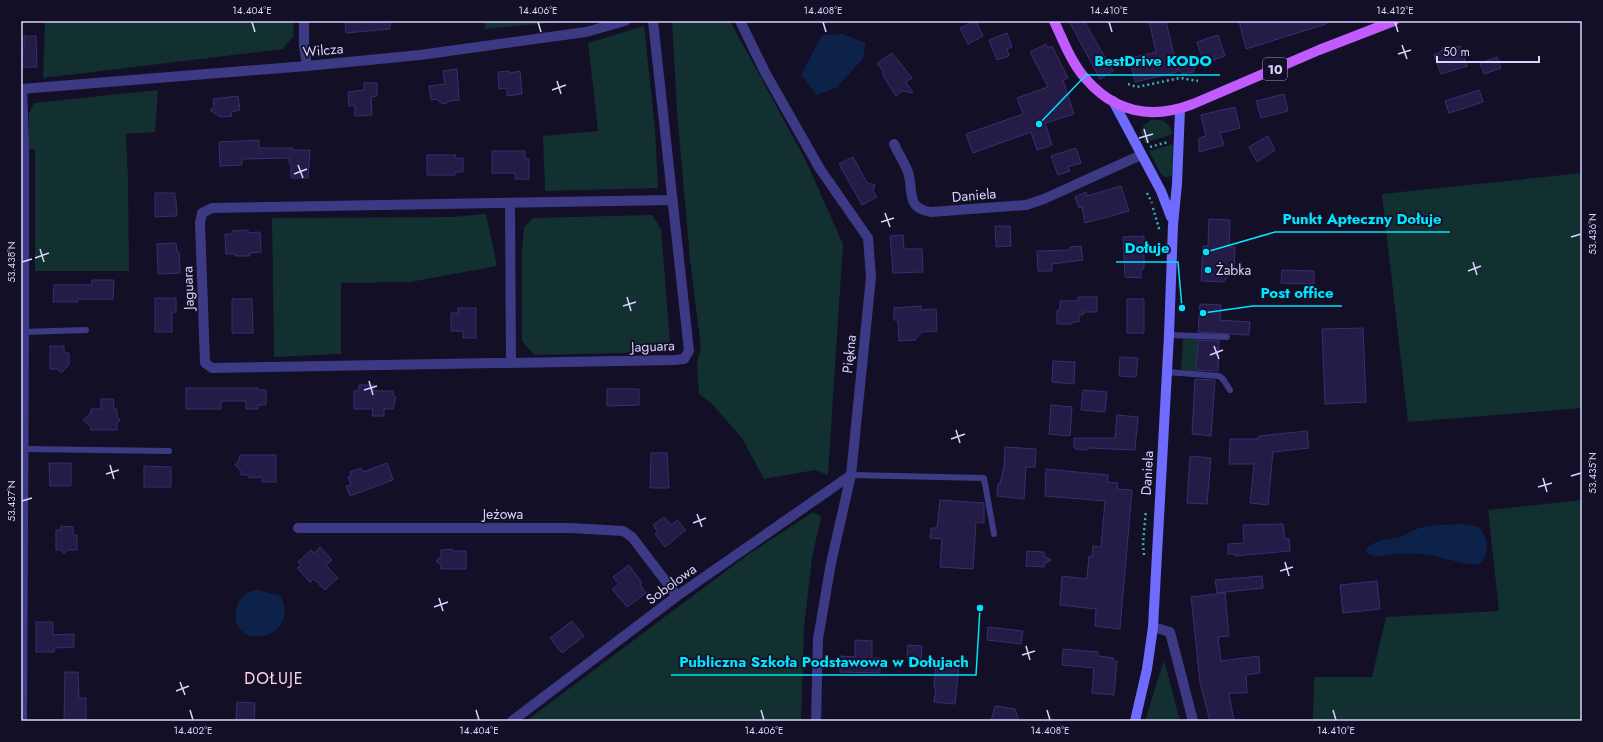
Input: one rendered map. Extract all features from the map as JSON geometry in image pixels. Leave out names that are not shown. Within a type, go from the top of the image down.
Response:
[{"type":"main road","name":"10","points":[[1054,21],[1068,52],[1081,73],[1100,92],[1112,101],[1128,108],[1147,113],[1167,112],[1180,109],[1319,50],[1394,21]]},
{"type":"street","points":[[304,21],[304,45],[307,66]]},
{"type":"street","name":"Wilcza","points":[[22,89],[307,66],[420,55],[586,32],[625,21]]},
{"type":"street","name":"Jaguara","points":[[653,21],[673,200],[689,351],[684,358],[675,360],[212,368],[205,364],[203,355],[200,223],[202,213],[212,208],[673,200]]},
{"type":"street","name":"Piękna","points":[[740,21],[766,74],[820,169],[868,238],[871,278],[851,474],[831,563],[818,639],[816,721]]},
{"type":"street","points":[[22,89],[24,142],[22,721]]},
{"type":"street","name":"Daniela","points":[[1112,101],[1144,151],[1166,202],[1173,225]]},
{"type":"street","name":"Daniela","points":[[1135,721],[1147,669],[1153,627],[1180,109]]},
{"type":"street","name":"Daniela","points":[[894,144],[908,172],[912,198],[915,206],[921,210],[931,212],[1026,205],[1044,199],[1144,151]]},
{"type":"street","points":[[510,203],[511,363]]},
{"type":"street","name":"Sobolowa","points":[[512,721],[677,596],[851,474]]},
{"type":"street","name":"Jeżowa","points":[[298,528],[570,528],[623,531],[632,536],[677,596]]},
{"type":"street","points":[[1153,627],[1170,632],[1193,721]]},
{"type":"lane","points":[[24,332],[86,330]]},
{"type":"lane","points":[[1169,335],[1228,337]]},
{"type":"lane","points":[[1167,372],[1219,376],[1223,379],[1230,390]]},
{"type":"lane","points":[[24,449],[169,451]]},
{"type":"lane","points":[[851,474],[984,478],[994,534]]},
{"type":"path","points":[[1128,84],[1136,87],[1180,78],[1198,81]]},
{"type":"path","points":[[1144,151],[1173,141]]},
{"type":"path","points":[[1144,186],[1153,207],[1160,230],[1160,237]]},
{"type":"path","points":[[1144,557],[1143,543],[1147,504]]},
{"type":"green space","points":[[45,21],[294,21],[293,36],[283,49],[43,78]]},
{"type":"green space","points":[[485,21],[567,21],[485,29]]},
{"type":"green space","points":[[672,21],[730,21],[805,159],[843,244],[828,475],[815,470],[764,479],[742,438],[711,403],[699,394],[697,364],[701,347],[690,260],[677,111]]},
{"type":"green space","points":[[644,26],[655,128],[658,188],[545,191],[543,136],[598,131],[588,43]]},
{"type":"green space","points":[[158,90],[155,132],[126,134],[129,271],[35,271],[35,149],[29,149],[29,113],[34,103]]},
{"type":"green space","points":[[1151,120],[1165,122],[1170,127],[1173,134],[1145,143],[1141,132],[1144,125]]},
{"type":"green space","points":[[1173,144],[1172,175],[1167,178],[1161,174],[1149,151]]},
{"type":"green space","points":[[1582,173],[1582,408],[1408,422],[1382,194]]},
{"type":"green space","points":[[486,214],[497,266],[410,282],[341,283],[341,354],[274,357],[272,218],[453,217]]},
{"type":"green space","points":[[652,215],[661,229],[670,342],[661,352],[534,355],[522,341],[522,252],[524,227],[533,218]]},
{"type":"green space","points":[[1183,339],[1198,339],[1196,371],[1181,370]]},
{"type":"green space","points":[[1582,500],[1582,721],[1313,721],[1314,677],[1372,677],[1386,617],[1499,611],[1488,510]]},
{"type":"green space","points":[[813,512],[821,517],[812,558],[804,628],[801,721],[526,721],[746,556]]},
{"type":"green space","points":[[1164,660],[1180,721],[1145,721]]},
{"type":"water","points":[[842,34],[866,43],[863,59],[836,88],[817,95],[801,75],[822,35]]},
{"type":"water","points":[[1461,524],[1479,527],[1485,536],[1487,542],[1486,553],[1483,560],[1477,564],[1422,554],[1375,556],[1368,554],[1366,549],[1379,541],[1400,537],[1420,528],[1437,525]]},
{"type":"water","points":[[257,590],[281,596],[285,612],[281,624],[273,632],[262,636],[251,636],[242,631],[236,622],[237,607],[242,597],[247,593]]},
{"type":"building","points":[[345,21],[390,21],[390,29],[346,33]]},
{"type":"building","points":[[976,21],[983,36],[968,44],[960,28]]},
{"type":"building","points":[[1069,21],[1084,21],[1113,71],[1100,79]]},
{"type":"building","points":[[1149,21],[1166,21],[1176,64],[1199,59],[1193,72],[1183,74],[1177,69],[1177,72],[1135,82],[1130,58],[1156,52]]},
{"type":"building","points":[[1239,21],[1326,21],[1326,24],[1246,49]]},
{"type":"building","points":[[1007,33],[1012,47],[1007,49],[1009,56],[997,60],[989,40]]},
{"type":"building","points":[[1218,35],[1225,56],[1204,63],[1197,42]]},
{"type":"building","points":[[24,36],[36,36],[37,67],[22,67],[21,49],[24,49]]},
{"type":"building","points":[[1046,44],[1048,48],[1052,46],[1068,78],[1063,80],[1074,114],[1045,123],[1052,145],[1037,150],[1031,132],[973,153],[966,134],[1023,114],[1017,98],[1048,87],[1030,52]]},
{"type":"building","points":[[1449,46],[1453,48],[1460,46],[1467,66],[1441,74],[1434,55],[1439,53],[1443,48]]},
{"type":"building","points":[[892,53],[912,78],[906,82],[913,93],[902,91],[896,96],[882,74],[884,73],[877,63]]},
{"type":"building","points":[[1497,57],[1501,68],[1484,74],[1480,63]]},
{"type":"building","points":[[457,69],[459,100],[449,101],[443,104],[436,99],[431,100],[429,86],[445,84],[443,71]]},
{"type":"building","points":[[509,71],[510,73],[520,71],[522,94],[507,96],[507,88],[499,89],[498,72]]},
{"type":"building","points":[[364,83],[377,83],[377,96],[371,97],[372,115],[355,116],[355,106],[349,106],[348,92],[364,90]]},
{"type":"building","points":[[1479,90],[1483,102],[1449,113],[1445,101]]},
{"type":"building","points":[[1284,94],[1288,111],[1261,118],[1256,101]]},
{"type":"building","points":[[238,96],[240,110],[231,112],[232,116],[220,117],[210,110],[214,107],[213,99]]},
{"type":"building","points":[[1235,107],[1240,128],[1220,133],[1224,145],[1199,152],[1199,138],[1206,136],[1201,115]]},
{"type":"building","points":[[1268,136],[1275,150],[1257,162],[1249,147]]},
{"type":"building","points":[[259,140],[259,148],[293,148],[293,150],[310,150],[308,178],[291,178],[291,163],[289,163],[289,158],[242,159],[242,165],[220,166],[219,142]]},
{"type":"building","points":[[1076,148],[1081,163],[1068,167],[1070,171],[1058,175],[1051,156]]},
{"type":"building","points":[[492,151],[525,151],[525,159],[529,159],[529,179],[515,179],[515,173],[492,173]]},
{"type":"building","points":[[427,155],[456,155],[455,158],[463,158],[463,172],[455,172],[455,175],[427,175]]},
{"type":"building","points":[[853,157],[867,183],[875,185],[873,191],[877,197],[862,205],[839,164]]},
{"type":"building","points":[[1121,186],[1129,211],[1085,223],[1082,207],[1079,208],[1075,197],[1086,192],[1087,196]]},
{"type":"building","points":[[155,193],[175,193],[177,216],[155,217]]},
{"type":"building","points":[[1209,219],[1230,220],[1229,247],[1235,247],[1234,271],[1223,282],[1201,281],[1203,246],[1208,246]]},
{"type":"building","points":[[995,226],[1010,226],[1011,246],[996,247]]},
{"type":"building","points":[[248,230],[248,233],[260,232],[261,252],[250,253],[250,256],[235,256],[235,254],[226,254],[225,234],[232,234],[232,231]]},
{"type":"building","points":[[903,235],[904,249],[922,249],[923,272],[893,273],[890,236]]},
{"type":"building","points":[[1144,236],[1144,269],[1141,269],[1141,278],[1125,277],[1123,237]]},
{"type":"building","points":[[176,243],[177,252],[179,252],[180,273],[158,274],[157,244]]},
{"type":"building","points":[[1081,246],[1083,260],[1052,264],[1052,271],[1038,271],[1037,251],[1070,250],[1070,247]]},
{"type":"building","points":[[1282,270],[1314,271],[1314,284],[1281,283]]},
{"type":"building","points":[[92,280],[114,280],[113,299],[78,299],[78,302],[53,302],[54,285],[92,285]]},
{"type":"building","points":[[1078,297],[1097,297],[1097,312],[1084,312],[1083,315],[1079,315],[1079,322],[1072,322],[1072,324],[1057,324],[1057,310],[1060,310],[1060,301],[1078,301]]},
{"type":"building","points":[[155,298],[176,298],[176,312],[172,312],[172,332],[155,332]]},
{"type":"building","points":[[232,299],[252,299],[253,333],[232,333]]},
{"type":"building","points":[[1127,299],[1144,299],[1144,333],[1127,333]]},
{"type":"building","points":[[1200,304],[1221,305],[1220,320],[1250,322],[1249,335],[1198,332]]},
{"type":"building","points":[[921,306],[921,310],[936,309],[937,331],[922,332],[915,340],[899,341],[898,320],[894,320],[894,308]]},
{"type":"building","points":[[458,308],[476,308],[476,338],[463,338],[463,331],[451,331],[451,313],[458,313]]},
{"type":"building","points":[[1363,328],[1366,402],[1325,404],[1322,329]]},
{"type":"building","points":[[1198,340],[1219,341],[1218,371],[1196,370]]},
{"type":"building","points":[[50,346],[64,346],[64,353],[69,353],[69,365],[61,373],[57,369],[50,369]]},
{"type":"building","points":[[1120,357],[1138,358],[1136,377],[1119,376]]},
{"type":"building","points":[[1053,361],[1075,362],[1074,384],[1052,382]]},
{"type":"building","points":[[1195,379],[1215,380],[1211,436],[1192,434]]},
{"type":"building","points":[[359,385],[374,385],[374,391],[393,391],[393,395],[396,397],[393,409],[384,409],[384,416],[372,416],[373,409],[354,409],[354,391],[359,391]]},
{"type":"building","points":[[186,388],[258,388],[258,390],[266,390],[266,405],[258,405],[258,409],[246,409],[246,401],[221,401],[221,409],[186,409]]},
{"type":"building","points":[[607,389],[639,389],[639,405],[607,406]]},
{"type":"building","points":[[1083,390],[1107,392],[1105,412],[1081,410]]},
{"type":"building","points":[[101,399],[113,399],[114,409],[117,409],[117,416],[120,420],[117,423],[117,430],[91,430],[91,427],[83,420],[91,413],[91,409],[101,409]]},
{"type":"building","points":[[1051,405],[1072,407],[1070,436],[1049,434]]},
{"type":"building","points":[[1117,415],[1138,417],[1135,450],[1088,448],[1088,450],[1074,448],[1074,438],[1115,438]]},
{"type":"building","points":[[1307,431],[1309,448],[1273,452],[1268,505],[1250,503],[1254,464],[1229,464],[1230,439],[1259,439],[1259,436]]},
{"type":"building","points":[[1005,447],[1036,449],[1035,467],[1026,467],[1024,499],[997,496],[998,484],[1000,484],[1004,466]]},
{"type":"building","points":[[651,453],[667,453],[669,488],[650,488]]},
{"type":"building","points":[[240,455],[276,455],[276,482],[262,482],[262,477],[249,478],[249,475],[241,475],[241,471],[235,465],[239,460]]},
{"type":"building","points":[[1190,456],[1211,458],[1207,504],[1187,503]]},
{"type":"building","points":[[49,463],[71,463],[71,486],[50,486]]},
{"type":"building","points":[[387,463],[393,480],[350,496],[346,486],[351,485],[348,477],[351,476],[350,472],[361,468],[363,472]]},
{"type":"building","points":[[144,466],[171,467],[171,487],[144,487]]},
{"type":"building","points":[[1046,469],[1108,475],[1107,482],[1118,483],[1117,489],[1132,490],[1120,629],[1095,626],[1096,609],[1060,605],[1062,576],[1087,579],[1089,556],[1092,557],[1093,546],[1101,547],[1105,501],[1045,496]]},
{"type":"building","points":[[940,500],[984,503],[984,523],[976,522],[973,569],[940,567],[942,539],[930,538],[931,528],[937,528]]},
{"type":"building","points":[[664,517],[671,525],[677,520],[686,530],[665,547],[655,534],[658,532],[653,525]]},
{"type":"building","points":[[1283,524],[1285,539],[1289,539],[1290,551],[1235,556],[1234,554],[1228,554],[1228,544],[1244,543],[1243,525]]},
{"type":"building","points":[[61,526],[73,527],[73,535],[77,535],[77,550],[68,550],[64,554],[61,550],[56,550],[56,530],[61,530]]},
{"type":"building","points":[[320,547],[332,560],[326,565],[338,578],[325,590],[314,579],[310,582],[297,568],[301,565],[298,562],[311,550],[314,553]]},
{"type":"building","points":[[452,549],[452,551],[466,551],[466,569],[441,569],[441,565],[436,561],[441,557],[441,550]]},
{"type":"building","points":[[1027,551],[1044,552],[1044,556],[1051,560],[1044,564],[1044,567],[1026,566]]},
{"type":"building","points":[[629,565],[642,583],[640,585],[646,593],[627,607],[612,589],[619,584],[613,577]]},
{"type":"building","points":[[1262,576],[1263,588],[1217,593],[1215,580]]},
{"type":"building","points":[[1377,581],[1380,609],[1343,613],[1340,585]]},
{"type":"building","points":[[1225,593],[1229,636],[1218,637],[1221,661],[1259,656],[1260,673],[1246,675],[1247,693],[1229,693],[1234,721],[1210,721],[1200,682],[1191,597]]},
{"type":"building","points":[[572,621],[584,636],[562,653],[550,638]]},
{"type":"building","points":[[36,622],[53,622],[53,635],[74,634],[74,647],[54,648],[54,652],[36,652]]},
{"type":"building","points":[[988,627],[1023,631],[1021,644],[987,640]]},
{"type":"building","points":[[855,640],[872,641],[872,658],[880,658],[880,673],[840,672],[840,656],[855,657]]},
{"type":"building","points":[[908,645],[922,646],[921,659],[907,658]]},
{"type":"building","points":[[1063,649],[1098,652],[1098,656],[1114,658],[1113,661],[1117,661],[1114,695],[1092,693],[1094,668],[1062,665]]},
{"type":"building","points":[[936,663],[959,665],[955,704],[934,702],[936,687],[934,687]]},
{"type":"building","points":[[65,672],[78,672],[79,698],[86,698],[86,721],[64,721]]},
{"type":"building","points":[[237,702],[255,703],[254,721],[236,721]]},
{"type":"building","points":[[995,706],[1015,709],[1019,721],[991,721]]},
{"type":"place","name":"BestDrive KODO","points":[[1039,124]]},
{"type":"place","name":"Punkt Apteczny Dołuje","points":[[1206,252]]},
{"type":"place","name":"Żabka","points":[[1208,270]]},
{"type":"place","name":"Dołuje","points":[[1182,308]]},
{"type":"place","name":"Post office","points":[[1203,313]]},
{"type":"place","name":"Publiczna Szkoła Podstawowa w Dołujach","points":[[980,608]]},
{"type":"district","name":"DOŁUJE","points":[[274,678]]}]
